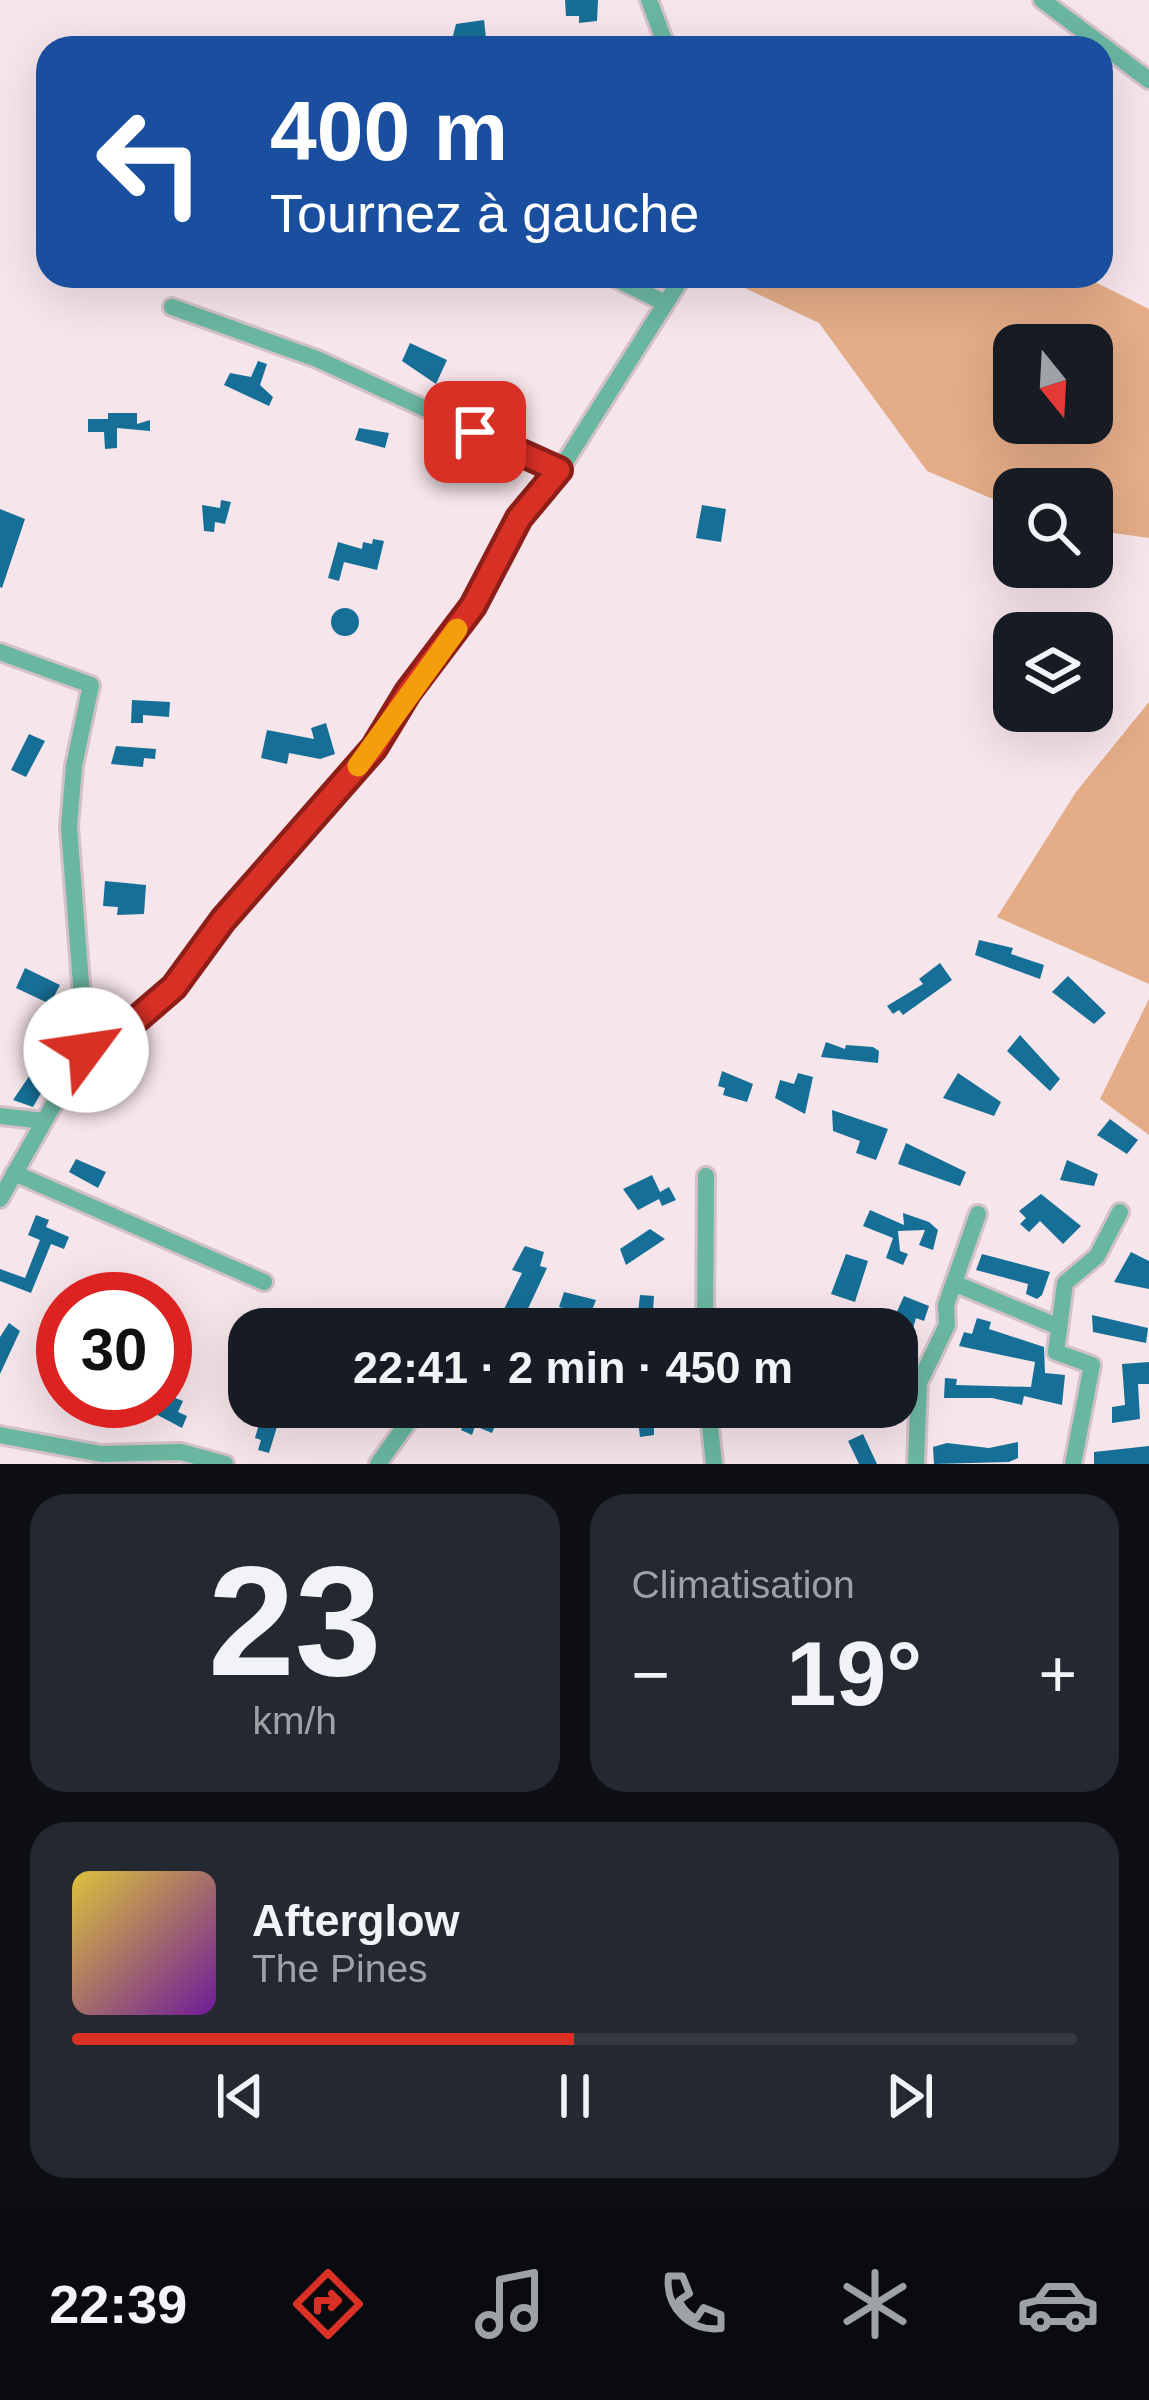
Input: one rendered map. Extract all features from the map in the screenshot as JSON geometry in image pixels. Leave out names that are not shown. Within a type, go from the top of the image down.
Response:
[{"type":"street","points":[[649,0],[662,36]]},
{"type":"street","points":[[1042,0],[1090,36]]},
{"type":"street","points":[[1113,53],[1149,80]]},
{"type":"street","points":[[634,288],[664,303]]},
{"type":"street","points":[[86,1050],[116,1037],[174,987],[223,920],[374,748],[408,692],[473,606],[519,518],[559,470],[674,288]]},
{"type":"street","points":[[172,307],[336,367],[559,470]]},
{"type":"street","points":[[0,652],[91,685],[74,766],[69,827],[86,1050],[0,1199]]},
{"type":"street","points":[[0,1116],[44,1121]]},
{"type":"street","points":[[14,1173],[264,1282]]},
{"type":"street","points":[[705,1308],[706,1176]]},
{"type":"street","points":[[1073,1464],[1092,1365],[1056,1352],[1065,1283],[1096,1256],[1120,1212]]},
{"type":"street","points":[[916,1464],[919,1383],[947,1325],[946,1305],[978,1214]]},
{"type":"street","points":[[954,1283],[1059,1327]]},
{"type":"street","points":[[378,1464],[404,1428]]},
{"type":"street","points":[[710,1428],[714,1464]]},
{"type":"street","points":[[0,1435],[100,1454],[181,1452],[225,1464]]},
{"type":"shaded area","points":[[745,288],[1107,288],[1149,309],[1149,538],[1113,533],[1113,468],[993,468],[993,499],[927,471],[819,323]]},
{"type":"shaded area","points":[[1149,702],[1149,984],[997,917],[1076,792]]},
{"type":"shaded area","points":[[1149,999],[1149,1135],[1100,1099]]},
{"type":"building","points":[[565,0],[598,0],[597,21],[579,23],[579,16],[566,16]]},
{"type":"building","points":[[484,20],[486,36],[453,36],[456,24]]},
{"type":"building","points":[[410,343],[447,360],[436,384],[402,361]]},
{"type":"building","points":[[258,361],[267,364],[260,385],[273,397],[269,406],[224,385],[230,373],[251,377]]},
{"type":"building","points":[[108,413],[137,413],[137,424],[150,420],[150,431],[117,428],[117,448],[105,449],[104,432],[88,432],[88,419],[108,419]]},
{"type":"building","points":[[359,428],[389,433],[385,448],[355,440]]},
{"type":"building","points":[[221,500],[231,502],[225,524],[215,522],[214,532],[204,531],[202,505],[220,508]]},
{"type":"building","points":[[702,505],[726,509],[721,542],[696,538]]},
{"type":"building","points":[[0,509],[25,519],[2,588],[0,587]]},
{"type":"building","points":[[373,539],[384,541],[377,570],[344,562],[339,581],[328,578],[338,542],[362,549],[363,542],[372,544]]},
{"type":"building","points":[[345,608],[355,612],[359,622],[355,632],[345,636],[335,632],[331,622],[335,612]]},
{"type":"building","points":[[132,700],[170,702],[169,717],[143,715],[143,723],[131,723]]},
{"type":"building","points":[[326,723],[335,754],[320,759],[289,753],[287,764],[261,758],[267,730],[314,739],[311,728]]},
{"type":"building","points":[[29,734],[45,741],[26,777],[11,770]]},
{"type":"building","points":[[116,746],[156,749],[155,759],[144,758],[143,767],[111,764]]},
{"type":"building","points":[[105,881],[146,885],[144,914],[117,915],[118,907],[103,906]]},
{"type":"building","points":[[979,940],[1013,948],[1011,954],[1044,965],[1040,979],[975,955]]},
{"type":"building","points":[[940,963],[952,980],[903,1015],[899,1010],[893,1014],[887,1006],[923,984],[919,979]]},
{"type":"building","points":[[25,968],[60,985],[50,1004],[16,988]]},
{"type":"building","points":[[1068,976],[1106,1013],[1094,1024],[1052,992]]},
{"type":"building","points":[[1020,1035],[1060,1079],[1050,1091],[1007,1051]]},
{"type":"building","points":[[826,1042],[845,1049],[846,1045],[873,1047],[879,1051],[878,1063],[821,1057]]},
{"type":"building","points":[[33,1057],[55,1069],[33,1107],[13,1100],[32,1072],[26,1068]]},
{"type":"building","points":[[722,1071],[753,1084],[747,1102],[723,1095],[725,1088],[718,1086]]},
{"type":"building","points":[[798,1073],[813,1077],[805,1114],[775,1098],[780,1080],[794,1084]]},
{"type":"building","points":[[958,1073],[1001,1102],[994,1116],[943,1098]]},
{"type":"building","points":[[832,1110],[888,1129],[876,1160],[856,1153],[860,1141],[833,1131]]},
{"type":"building","points":[[1110,1119],[1138,1140],[1127,1154],[1097,1135]]},
{"type":"building","points":[[906,1143],[966,1172],[960,1186],[898,1164]]},
{"type":"building","points":[[76,1159],[106,1172],[98,1188],[69,1172]]},
{"type":"building","points":[[1067,1160],[1098,1174],[1094,1186],[1060,1180]]},
{"type":"building","points":[[652,1175],[660,1192],[669,1187],[676,1200],[662,1206],[659,1199],[638,1210],[623,1189]]},
{"type":"building","points":[[1041,1194],[1081,1226],[1063,1244],[1040,1221],[1029,1232],[1020,1224],[1026,1218],[1019,1211]]},
{"type":"building","points":[[870,1210],[904,1225],[903,1213],[929,1222],[938,1230],[933,1250],[919,1245],[925,1230],[898,1231],[900,1251],[908,1254],[903,1265],[886,1258],[893,1238],[863,1226]]},
{"type":"building","points":[[36,1215],[49,1220],[46,1227],[69,1237],[64,1249],[51,1244],[31,1293],[0,1281],[0,1269],[25,1278],[40,1240],[28,1235]]},
{"type":"building","points":[[650,1229],[665,1239],[626,1265],[620,1249]]},
{"type":"building","points":[[525,1246],[544,1252],[540,1266],[547,1268],[528,1308],[504,1308],[522,1273],[512,1270]]},
{"type":"building","points":[[1131,1252],[1149,1261],[1149,1289],[1114,1282]]},
{"type":"building","points":[[846,1254],[868,1261],[855,1302],[831,1294]]},
{"type":"building","points":[[982,1254],[1050,1272],[1042,1295],[1037,1299],[1026,1294],[1028,1284],[976,1270]]},
{"type":"building","points":[[564,1292],[596,1300],[593,1308],[559,1307]]},
{"type":"building","points":[[640,1295],[654,1296],[653,1308],[639,1308]]},
{"type":"building","points":[[904,1296],[929,1306],[924,1321],[918,1319],[918,1308],[899,1308]]},
{"type":"building","points":[[1092,1315],[1148,1328],[1146,1343],[1093,1332]]},
{"type":"building","points":[[977,1318],[991,1322],[989,1329],[1044,1347],[1045,1373],[1065,1375],[1062,1405],[1024,1396],[1022,1405],[992,1398],[944,1398],[945,1378],[957,1379],[956,1385],[1031,1387],[1035,1362],[959,1346],[964,1332],[972,1334]]},
{"type":"building","points":[[9,1323],[20,1331],[0,1374],[0,1337]]},
{"type":"building","points":[[1149,1362],[1149,1384],[1138,1384],[1140,1419],[1112,1423],[1112,1407],[1125,1405],[1122,1364]]},
{"type":"building","points":[[258,1428],[277,1428],[269,1453],[258,1450],[261,1440],[255,1438]]},
{"type":"building","points":[[639,1428],[654,1428],[654,1435],[640,1437]]},
{"type":"building","points":[[863,1434],[877,1464],[859,1464],[848,1441]]},
{"type":"building","points":[[1018,1442],[1018,1458],[1009,1462],[934,1464],[933,1447],[947,1443],[989,1448]]},
{"type":"building","points":[[1149,1446],[1149,1464],[1094,1464],[1094,1452]]},
{"type":"slow traffic","points":[[358,766],[457,629]]},
{"type":"route","points":[[86,1050],[116,1037],[174,987],[223,920],[374,748],[408,692],[473,606],[519,518],[559,470],[475,432]]}]
